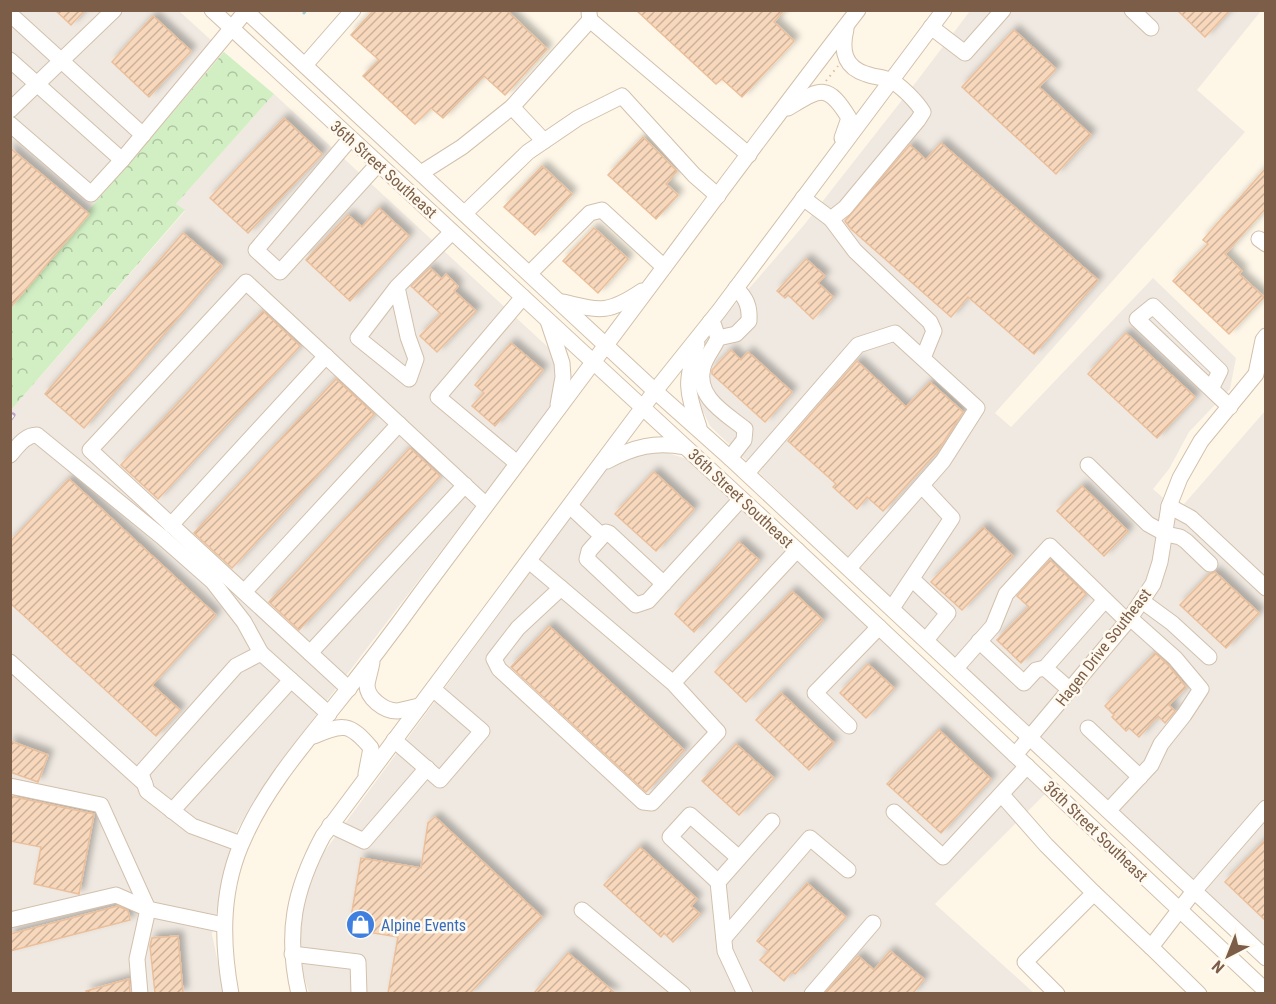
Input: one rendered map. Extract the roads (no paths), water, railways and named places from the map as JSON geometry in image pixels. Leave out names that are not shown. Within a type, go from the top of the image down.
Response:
[{"type":"street","points":[[11,107],[62,62],[114,10]]},
{"type":"street","name":"36th Street Southeast","points":[[212,10],[378,165],[594,361],[1266,991]]},
{"type":"street","points":[[305,65],[353,10]]},
{"type":"street","points":[[299,993],[292,954],[296,900],[306,867],[330,825],[944,10]]},
{"type":"street","points":[[931,27],[965,52],[1004,10]]},
{"type":"street","points":[[1132,10],[1151,28]]},
{"type":"street","points":[[10,124],[91,194],[246,11]]},
{"type":"street","name":"36th Street Southeast","points":[[246,11],[655,391],[747,473],[1266,958]]},
{"type":"street","points":[[10,14],[143,135]]},
{"type":"street","points":[[421,173],[462,147],[512,107],[589,15],[748,155]]},
{"type":"street","points":[[831,219],[844,208],[923,112],[917,102],[891,80],[856,70],[846,58],[842,45],[853,15]]},
{"type":"street","points":[[231,993],[224,925],[227,888],[241,844],[256,811],[373,659],[557,409],[853,15]]},
{"type":"street","points":[[10,60],[122,160]]},
{"type":"street","points":[[781,112],[815,92],[827,93],[839,102],[849,118],[839,150]]},
{"type":"street","points":[[465,213],[528,152],[578,118],[622,96],[694,174],[718,196]]},
{"type":"street","points":[[512,107],[544,141]]},
{"type":"street","points":[[350,139],[256,250],[280,272],[378,165]]},
{"type":"street","points":[[803,198],[831,219],[855,251],[930,322],[934,331],[923,358]]},
{"type":"street","points":[[530,273],[590,213],[602,210],[663,267]]},
{"type":"street","points":[[397,287],[408,337],[416,359],[409,379],[358,338],[397,287],[452,232]]},
{"type":"street","points":[[349,689],[90,450],[246,282],[486,505]]},
{"type":"street","points":[[561,302],[596,310],[610,308],[627,301],[649,286]]},
{"type":"street","points":[[730,458],[744,440],[745,429],[709,398],[703,389],[702,378],[707,357],[718,338],[736,334],[749,321],[748,304],[736,288]]},
{"type":"street","points":[[517,463],[438,397],[523,297]]},
{"type":"street","points":[[1211,389],[1220,371],[1153,306],[1137,319],[1230,407]]},
{"type":"street","points":[[547,318],[562,363],[563,377],[557,409]]},
{"type":"street","points":[[705,328],[714,326],[718,338]]},
{"type":"street","points":[[700,430],[689,398],[688,372],[705,328]]},
{"type":"street","points":[[747,473],[858,345],[895,333],[977,408],[943,461],[849,568]]},
{"type":"street","name":"Hagen Drive Southeast","points":[[1015,754],[1129,620],[1153,584],[1166,534],[1169,506],[1180,478],[1201,441],[1256,374],[1263,340],[1266,336]]},
{"type":"street","points":[[171,525],[326,356]]},
{"type":"street","points":[[244,592],[399,424]]},
{"type":"street","points":[[10,455],[22,441],[31,435],[37,435],[162,537],[213,582],[244,622],[261,653],[329,714]]},
{"type":"street","points":[[602,464],[647,444],[685,447]]},
{"type":"street","points":[[1088,465],[1142,519],[1166,534],[1186,540],[1210,564]]},
{"type":"street","points":[[310,653],[465,485]]},
{"type":"street","points":[[892,608],[952,518],[922,486]]},
{"type":"street","points":[[664,584],[609,533],[606,532],[589,551],[587,559],[636,605],[648,601],[664,584],[741,499]]},
{"type":"street","points":[[570,506],[602,536]]},
{"type":"street","points":[[1169,506],[1191,518],[1266,588]]},
{"type":"street","points":[[956,668],[993,626],[1006,594],[1050,546],[1105,600],[1174,658],[1201,689],[1161,744],[1151,765],[1109,810]]},
{"type":"street","points":[[673,683],[797,550]]},
{"type":"street","points":[[530,561],[673,683],[718,732],[652,803],[643,802],[499,669],[494,659],[518,628],[561,588]]},
{"type":"street","points":[[912,579],[948,613],[926,640]]},
{"type":"street","points":[[979,641],[1024,683],[1036,670],[1045,668],[1105,600]]},
{"type":"street","points":[[1142,601],[1172,623],[1209,657]]},
{"type":"street","points":[[849,726],[815,693],[879,627]]},
{"type":"street","points":[[241,844],[192,826],[147,791],[141,773],[236,666],[261,653]]},
{"type":"street","points":[[373,659],[367,687],[376,702],[386,709],[396,711],[420,706]]},
{"type":"street","points":[[10,662],[145,784]]},
{"type":"street","points":[[1045,668],[1070,690]]},
{"type":"street","points":[[172,811],[291,680]]},
{"type":"street","points":[[394,740],[440,780],[482,731],[433,689]]},
{"type":"street","points":[[310,738],[333,727],[348,728],[360,735],[370,748],[366,777]]},
{"type":"street","points":[[1088,728],[1140,777]]},
{"type":"street","points":[[894,812],[943,857],[1027,766]]},
{"type":"street","points":[[330,825],[364,841],[427,768]]},
{"type":"street","points":[[10,786],[101,805],[148,909],[137,959],[140,993]]},
{"type":"street","points":[[1002,795],[1046,845],[1151,947],[1189,990]]},
{"type":"street","points":[[1151,947],[1194,891],[1266,808]]},
{"type":"street","points":[[739,858],[690,815],[670,837],[718,882],[725,951],[746,993]]},
{"type":"street","points":[[718,882],[772,821]]},
{"type":"street","points":[[724,938],[810,838],[848,870]]},
{"type":"street","points":[[1057,993],[1025,962],[1094,893]]},
{"type":"street","points":[[10,920],[116,894],[148,909],[224,925]]},
{"type":"street","points":[[582,910],[683,993]]},
{"type":"street","points":[[812,993],[873,922]]},
{"type":"street","points":[[292,954],[358,962],[359,993]]},
{"type":"railway","points":[[10,419],[13,415]]},
{"type":"place","name":"Alpine Events","points":[[360,925]]}]
